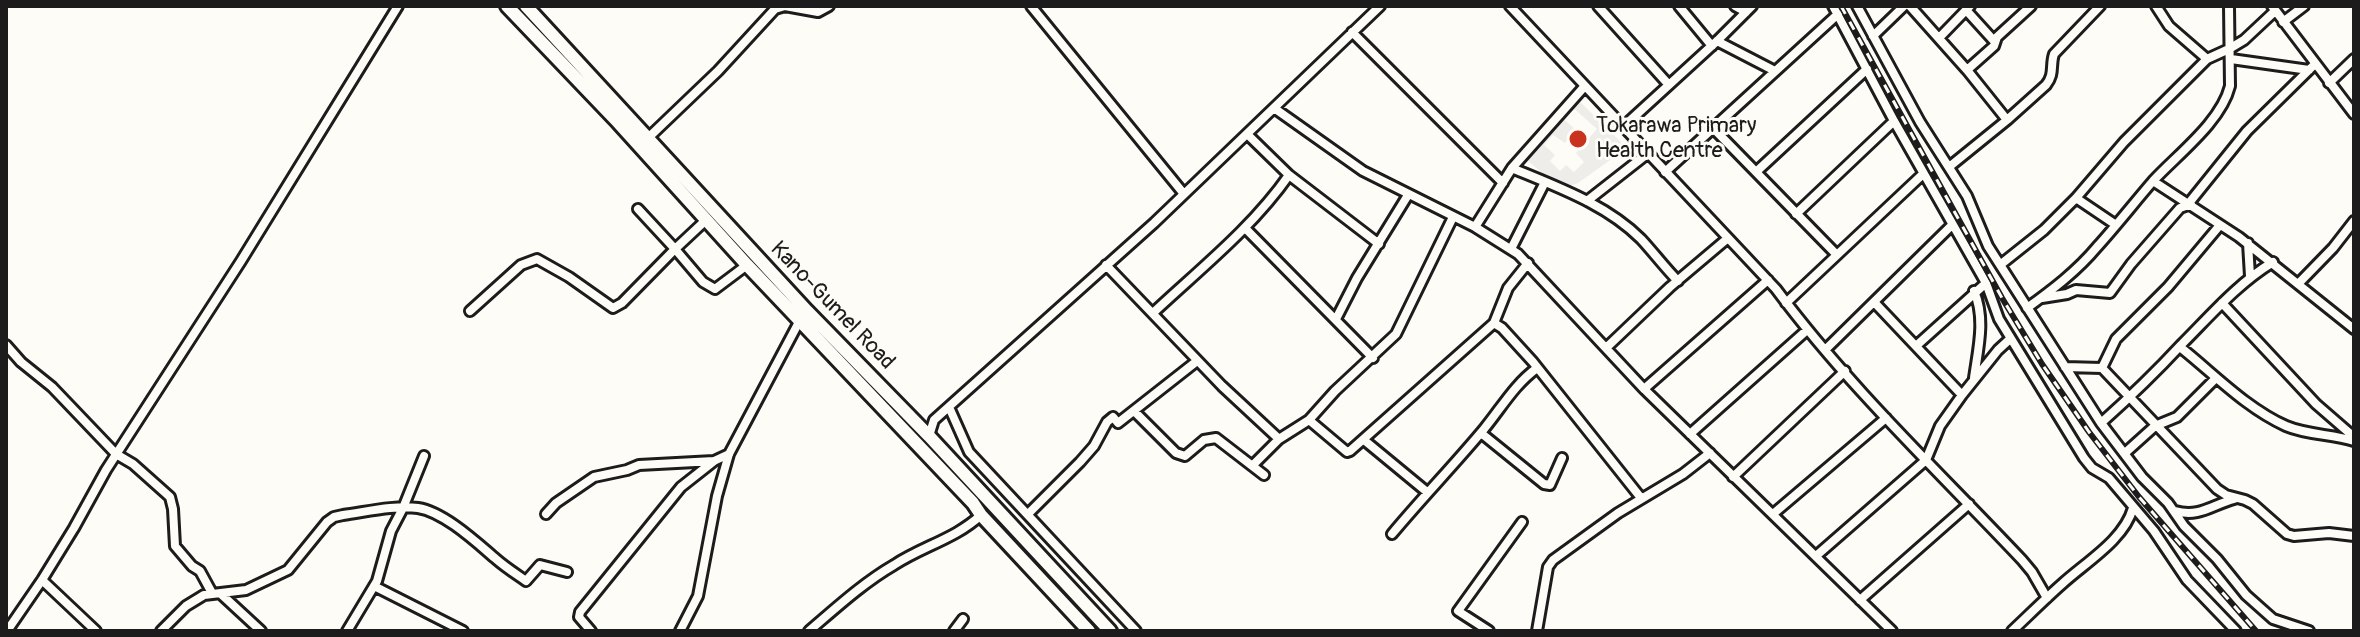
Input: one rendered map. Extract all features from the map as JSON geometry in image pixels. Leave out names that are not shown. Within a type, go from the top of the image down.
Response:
[{"type":"main road","name":"Kano-Gumel Road","points":[[507,6],[706,220],[735,241],[747,265],[930,457],[1089,631]]},
{"type":"main road","name":"Kano-Gumel Road","points":[[526,6],[648,138],[735,241],[929,436],[1110,631]]},
{"type":"street","points":[[7,631],[42,580],[116,454],[241,261],[398,6]]},
{"type":"street","points":[[648,138],[718,71],[775,9],[785,6],[818,12],[829,6]]},
{"type":"street","points":[[1031,6],[1184,194]]},
{"type":"street","points":[[929,436],[934,420],[1079,292],[1380,6]]},
{"type":"street","points":[[1510,6],[1768,280],[1807,330],[1886,418],[2027,566],[2047,598]]},
{"type":"street","points":[[1598,6],[1669,85]]},
{"type":"street","points":[[1735,6],[1749,9]]},
{"type":"street","points":[[1857,6],[1920,122],[1967,196],[1988,246],[2101,423],[2184,526],[2259,607],[2273,619],[2309,631]]},
{"type":"street","points":[[1873,36],[1907,6],[1939,38],[2007,120]]},
{"type":"street","points":[[1967,70],[2031,6]]},
{"type":"street","points":[[2156,6],[2169,26],[2207,59]]},
{"type":"street","points":[[2027,308],[2096,250],[2153,181],[2217,114],[2230,86],[2229,6]]},
{"type":"street","points":[[2283,22],[2304,6]]},
{"type":"street","points":[[1684,8],[1714,44],[1775,71]]},
{"type":"street","points":[[1939,38],[1968,8],[1995,42]]},
{"type":"street","points":[[1949,167],[2051,79],[2054,54],[2096,8]]},
{"type":"street","points":[[2230,54],[2273,8],[2312,67],[2354,114]]},
{"type":"street","points":[[1624,126],[1749,9]]},
{"type":"street","points":[[1665,172],[1714,129],[1836,10],[1923,174],[1986,283],[2010,339],[2084,458],[2092,468],[2109,478],[2169,551],[2187,580],[2236,631]]},
{"type":"street","points":[[1352,32],[1503,183]]},
{"type":"street","points":[[2000,265],[2044,230],[2124,142],[2207,59],[2230,54],[2312,67]]},
{"type":"street","points":[[2329,83],[2354,59]]},
{"type":"street","points":[[2040,298],[2076,290],[2110,293],[2180,208],[2190,204],[2247,131],[2312,67]]},
{"type":"street","points":[[1756,172],[1867,69]]},
{"type":"street","points":[[1475,227],[1512,168],[1584,87]]},
{"type":"street","points":[[1274,108],[1354,165],[1475,227],[1528,263],[1644,389],[1892,631]]},
{"type":"street","points":[[1796,214],[1894,121]]},
{"type":"street","points":[[1714,129],[1837,255]]},
{"type":"street","points":[[1247,134],[1289,175],[1379,244]]},
{"type":"street","points":[[1587,201],[1647,154]]},
{"type":"street","points":[[1512,168],[1587,201],[1615,218],[1641,240],[1678,281]]},
{"type":"street","points":[[1786,303],[1923,174]]},
{"type":"street","points":[[1153,313],[1245,228],[1273,199],[1289,175]]},
{"type":"street","points":[[2153,181],[2248,243],[2354,329]]},
{"type":"street","points":[[1511,249],[1545,182]]},
{"type":"street","points":[[1336,319],[1357,278],[1408,195]]},
{"type":"street","points":[[2076,198],[2116,225]]},
{"type":"street","points":[[638,209],[703,282],[715,289],[747,265]]},
{"type":"street","points":[[1253,465],[1279,439],[1309,420],[1396,334],[1453,217]]},
{"type":"street","points":[[470,311],[521,265],[537,259],[613,308],[622,303],[706,220]]},
{"type":"street","points":[[2299,283],[2354,222]]},
{"type":"street","points":[[1825,350],[1952,225]]},
{"type":"street","points":[[2102,368],[2116,339],[2168,287],[2220,225]]},
{"type":"street","points":[[1245,228],[1373,358]]},
{"type":"street","points":[[1606,348],[1728,238]]},
{"type":"street","points":[[2248,243],[2250,276]]},
{"type":"street","points":[[2101,423],[2250,276],[2273,262]]},
{"type":"street","points":[[1309,420],[1347,452],[1364,440],[1494,323],[1508,288],[1528,263]]},
{"type":"street","points":[[1106,265],[1197,361],[1279,439]]},
{"type":"street","points":[[1644,389],[1768,280]]},
{"type":"street","points":[[1916,346],[1986,283]]},
{"type":"street","points":[[1974,291],[1981,315],[1974,379]]},
{"type":"street","points":[[1874,302],[1962,395]]},
{"type":"street","points":[[2222,303],[2316,404],[2354,439]]},
{"type":"street","points":[[680,631],[698,596],[717,496],[729,454],[800,320]]},
{"type":"street","points":[[1494,323],[1512,338],[1641,498]]},
{"type":"street","points":[[1690,434],[1807,330]]},
{"type":"street","points":[[1816,556],[1926,460],[1940,426],[1974,379],[2010,339]]},
{"type":"street","points":[[6,345],[21,362],[52,387],[116,454],[133,464],[170,497],[175,546],[217,594],[261,631]]},
{"type":"street","points":[[2180,347],[2261,412],[2288,427],[2354,439]]},
{"type":"street","points":[[1028,514],[1094,446],[1107,422],[1113,417],[1118,423],[1197,361]]},
{"type":"street","points":[[2065,367],[2102,368],[2217,489],[2253,504],[2287,534],[2354,536]]},
{"type":"street","points":[[1392,534],[1481,433],[1510,391],[1537,368]]},
{"type":"street","points":[[1733,477],[1845,371]]},
{"type":"street","points":[[2125,453],[2155,426],[2177,417],[2216,378]]},
{"type":"street","points":[[949,407],[969,452],[1136,631]]},
{"type":"street","points":[[1134,411],[1176,453],[1185,456],[1204,440],[1212,438],[1220,440],[1264,475]]},
{"type":"street","points":[[1773,514],[1886,418]]},
{"type":"street","points":[[1481,433],[1544,484],[1550,485],[1562,458]]},
{"type":"street","points":[[1364,440],[1427,492]]},
{"type":"street","points":[[1537,631],[1550,564],[1579,540],[1683,474],[1710,453]]},
{"type":"street","points":[[591,631],[581,622],[580,612],[681,487],[714,461],[729,454]]},
{"type":"street","points":[[347,631],[374,586],[391,531],[424,456]]},
{"type":"street","points":[[546,514],[556,503],[594,477],[639,465],[714,461]]},
{"type":"street","points":[[2174,511],[2204,512],[2234,498]]},
{"type":"street","points":[[1860,600],[1969,504]]},
{"type":"street","points":[[168,630],[186,606],[204,595],[246,590],[288,570],[316,534],[334,517],[403,508],[424,509],[438,515],[526,581],[540,565],[567,572]]},
{"type":"street","points":[[2012,631],[2103,549],[2130,520],[2133,508]]},
{"type":"street","points":[[809,631],[895,564],[966,529],[981,515]]},
{"type":"street","points":[[2130,520],[2143,519]]},
{"type":"street","points":[[1489,631],[1458,610],[1522,522]]},
{"type":"street","points":[[42,580],[96,631]]},
{"type":"street","points":[[374,586],[463,631]]},
{"type":"street","points":[[954,631],[963,619]]},
{"type":"shaded area","points":[[1570,92],[1627,148],[1578,183],[1561,189],[1521,155]],"holes":[[[1571,106],[1597,129],[1576,153],[1584,162],[1574,172],[1566,165],[1560,171],[1550,161],[1555,155],[1544,145],[1553,135],[1565,143],[1575,129],[1561,117]]]},
{"type":"railway","points":[[1841,6],[2002,298],[2042,364],[2139,497],[2256,631]]},
{"type":"place","name":"Tokarawa Primary Health Centre","points":[[1578,139]]}]
